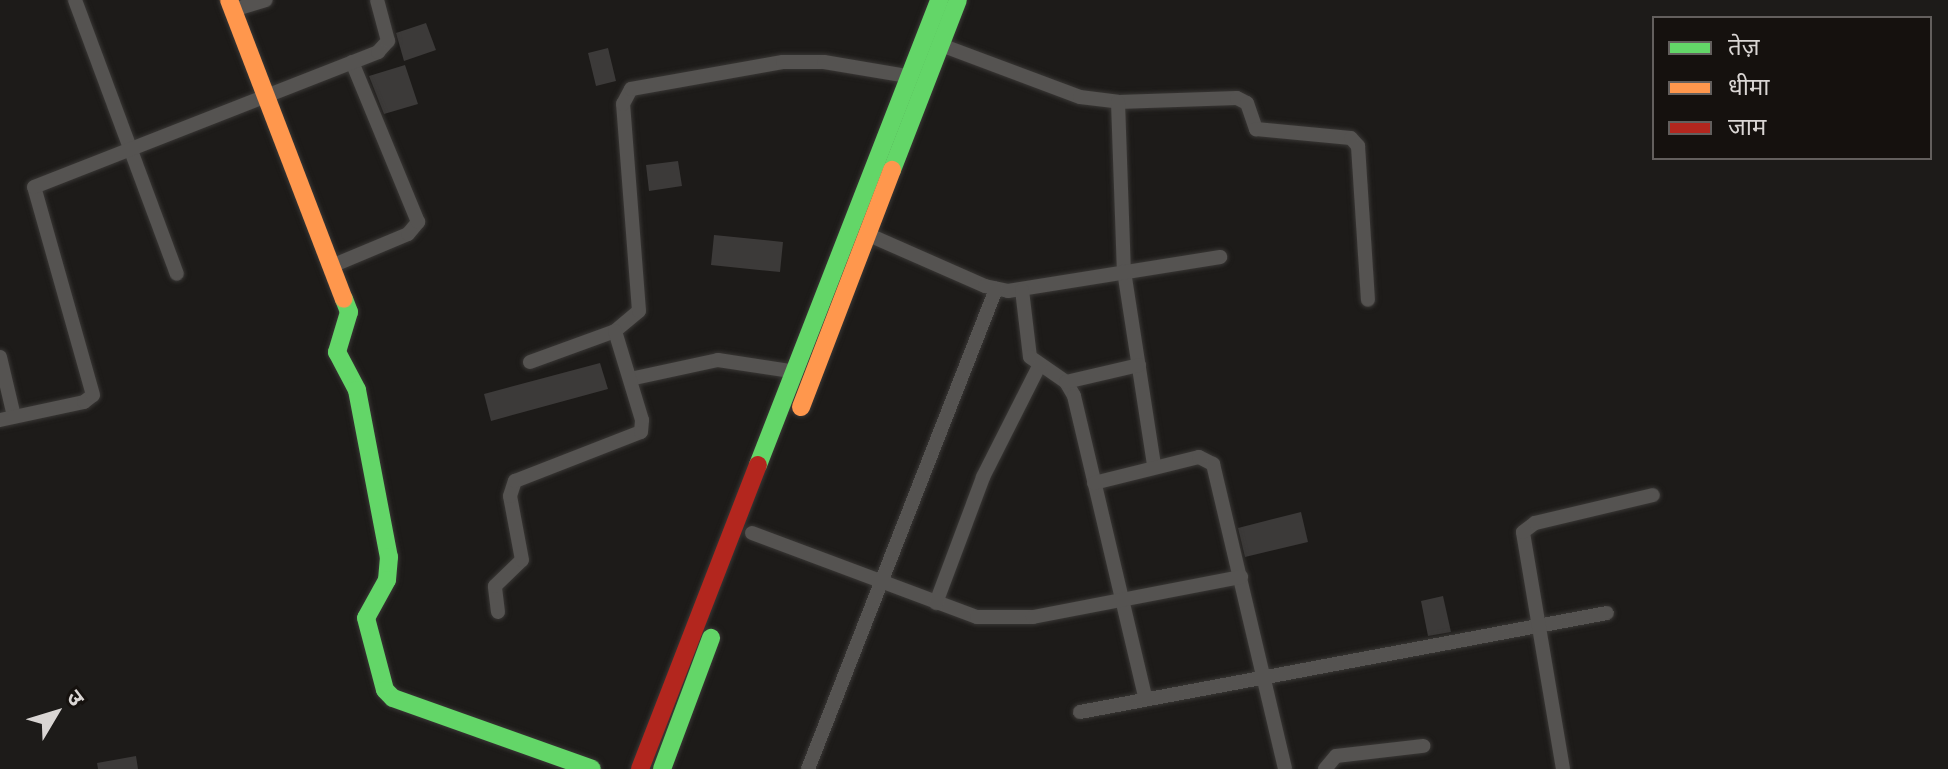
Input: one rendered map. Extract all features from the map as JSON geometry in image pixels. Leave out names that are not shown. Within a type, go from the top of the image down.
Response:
[{"type":"main road","points":[[640,769],[939,0]]},
{"type":"main road","points":[[662,769],[958,0]]},
{"type":"main road","points":[[231,5],[334,265],[350,318],[337,352],[357,390],[389,557],[387,580],[366,618],[385,690],[393,698],[592,769]]},
{"type":"street","points":[[75,0],[177,274]]},
{"type":"street","points":[[231,5],[265,0]]},
{"type":"street","points":[[0,361],[7,418],[84,402],[93,395],[33,190],[130,148],[352,62],[387,45],[377,0]]},
{"type":"street","points":[[941,45],[1063,92],[1118,102],[1237,98],[1247,103],[1256,129],[1351,138],[1358,146],[1368,300]]},
{"type":"street","points":[[334,265],[408,234],[418,222],[352,62]]},
{"type":"street","points":[[530,362],[615,331],[635,319],[640,301],[623,104],[627,93],[783,62],[824,62],[908,76]]},
{"type":"street","points":[[1118,102],[1124,271],[1154,464]]},
{"type":"street","points":[[869,235],[996,289],[1022,290],[1220,257]]},
{"type":"street","points":[[808,769],[996,289]]},
{"type":"street","points":[[1022,290],[1029,351],[1039,366],[1066,382],[1074,396],[1145,697]]},
{"type":"street","points":[[498,612],[495,586],[522,560],[512,485],[522,476],[637,436],[642,420],[615,331]]},
{"type":"street","points":[[630,379],[718,360],[796,372]]},
{"type":"street","points":[[1066,382],[1139,365]]},
{"type":"street","points":[[936,603],[983,477],[1039,366]]},
{"type":"street","points":[[1094,483],[1154,464],[1199,457],[1213,464],[1285,769]]},
{"type":"street","points":[[1563,769],[1523,539],[1526,528],[1653,495]]},
{"type":"street","points":[[752,533],[977,617],[1006,618],[1123,603],[1241,577]]},
{"type":"street","points":[[1080,712],[1145,697],[1607,613]]},
{"type":"street","points":[[1325,769],[1336,756],[1423,746]]},
{"type":"building","points":[[426,23],[436,50],[404,61],[396,33]]},
{"type":"building","points":[[608,48],[616,81],[596,86],[588,53]]},
{"type":"building","points":[[405,65],[418,104],[384,114],[369,76]]},
{"type":"building","points":[[678,161],[682,186],[649,191],[646,165]]},
{"type":"building","points":[[714,235],[783,242],[780,272],[711,265]]},
{"type":"building","points":[[600,363],[608,389],[491,421],[484,394]]},
{"type":"building","points":[[1301,512],[1308,542],[1245,557],[1238,528]]},
{"type":"building","points":[[1443,596],[1451,632],[1428,636],[1421,601]]},
{"type":"building","points":[[136,756],[138,769],[98,769],[97,763]]},
{"type":"traffic: fast","points":[[758,465],[939,0]]},
{"type":"traffic: fast","points":[[892,170],[958,0]]},
{"type":"traffic: fast","points":[[344,299],[349,312],[337,352],[357,390],[389,557],[387,580],[366,618],[385,690],[393,698],[592,769]]},
{"type":"traffic: fast","points":[[662,769],[711,638]]},
{"type":"traffic: slow","points":[[229,0],[344,299]]},
{"type":"traffic: slow","points":[[801,407],[892,170]]},
{"type":"traffic: jam","points":[[640,769],[758,465]]}]
